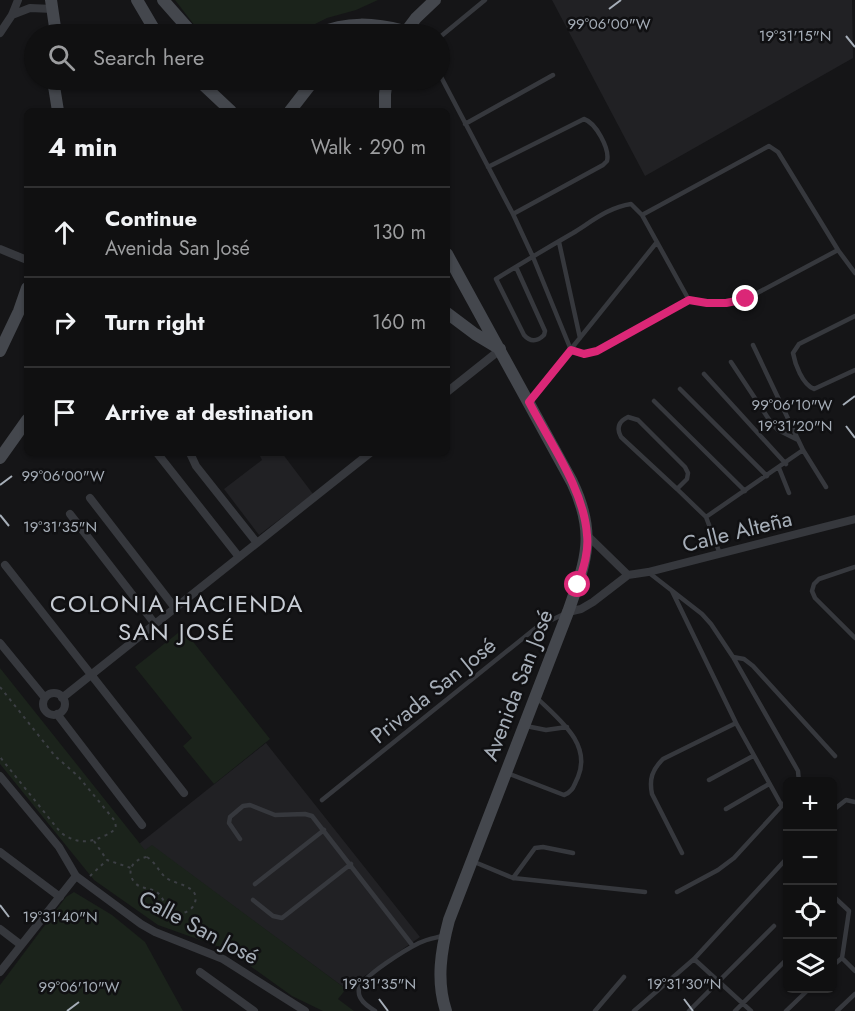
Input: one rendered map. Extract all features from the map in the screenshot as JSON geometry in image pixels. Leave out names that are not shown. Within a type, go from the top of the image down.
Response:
[{"type":"main road","points":[[137,0],[151,24]]},
{"type":"main road","points":[[163,0],[184,24]]},
{"type":"main road","points":[[411,24],[435,0]]},
{"type":"main road","points":[[52,5],[55,24]]},
{"type":"main road","points":[[55,90],[58,108]]},
{"type":"main road","points":[[209,90],[228,108]]},
{"type":"main road","points":[[292,108],[306,90]]},
{"type":"main road","points":[[386,90],[386,108]]},
{"type":"main road","name":"Avenida San José","points":[[446,1011],[440,981],[440,959],[445,935],[568,612],[585,562],[588,536],[581,502],[501,349],[450,259]]},
{"type":"main road","points":[[0,351],[24,297]]},
{"type":"main road","points":[[450,315],[475,334],[501,349]]},
{"type":"main road","points":[[0,458],[24,424]]},
{"type":"street","points":[[0,33],[6,18],[18,0]]},
{"type":"street","points":[[6,18],[30,8],[52,5]]},
{"type":"street","points":[[0,249],[24,259]]},
{"type":"street","points":[[450,390],[501,349]]},
{"type":"street","points":[[159,456],[239,557]]},
{"type":"street","points":[[191,456],[196,466],[257,543]]},
{"type":"street","points":[[62,698],[366,456]]},
{"type":"street","points":[[90,498],[175,608]]},
{"type":"street","points":[[70,514],[155,624]]},
{"type":"street","name":"Calle Alteña","points":[[568,612],[581,609],[593,602],[628,575],[648,572],[855,519]]},
{"type":"street","points":[[588,536],[628,575]]},
{"type":"street","points":[[5,565],[183,793]]},
{"type":"street","points":[[0,643],[45,698]]},
{"type":"street","points":[[52,693],[62,698],[64,707],[57,714],[45,711],[43,704],[45,698],[52,693]]},
{"type":"street","points":[[57,714],[142,825]]},
{"type":"street","points":[[0,776],[59,847],[76,876],[0,972]]},
{"type":"street","points":[[0,852],[60,897]]},
{"type":"street","name":"Calle San José","points":[[76,876],[141,924],[155,932],[223,958],[304,1011]]},
{"type":"street","points":[[0,929],[21,945]]},
{"type":"street","points":[[200,972],[254,1011]]},
{"type":"lane","points":[[450,29],[485,0]]},
{"type":"lane","points":[[465,124],[553,75]]},
{"type":"lane","points":[[448,90],[513,214],[571,350]]},
{"type":"lane","points":[[488,167],[584,119],[593,125],[607,151],[607,161],[603,165],[513,214]]},
{"type":"lane","points":[[642,214],[769,146],[778,152],[838,250],[855,273]]},
{"type":"lane","points":[[516,267],[545,331],[539,340],[528,339],[524,335],[496,279],[516,267],[533,257],[559,242],[618,206],[631,204],[642,214],[689,300]]},
{"type":"lane","points":[[559,242],[580,338]]},
{"type":"lane","points":[[529,402],[657,242]]},
{"type":"lane","points":[[571,350],[584,354],[597,351],[689,300],[726,303],[746,299],[838,250]]},
{"type":"lane","points":[[855,316],[799,344],[793,353],[808,387],[814,388],[855,370]]},
{"type":"lane","points":[[753,345],[803,450],[826,487]]},
{"type":"lane","points":[[730,362],[772,424],[778,430],[798,440]]},
{"type":"lane","points":[[704,375],[786,464]]},
{"type":"lane","points":[[680,389],[768,476]]},
{"type":"lane","points":[[654,401],[745,491]]},
{"type":"lane","points":[[677,489],[687,479],[688,473],[685,467],[638,420],[628,417],[622,420],[618,426],[621,437],[706,517],[720,554]]},
{"type":"lane","points":[[706,517],[786,464],[803,450]]},
{"type":"lane","points":[[779,468],[789,493]]},
{"type":"lane","points":[[855,567],[819,579],[812,591],[815,598],[855,638]]},
{"type":"lane","points":[[648,572],[702,614],[733,657],[798,771],[799,777]]},
{"type":"lane","points":[[672,591],[736,723],[782,806],[734,858],[718,870],[677,892]]},
{"type":"lane","name":"Privada San José","points":[[322,800],[537,627],[568,612]]},
{"type":"lane","points":[[733,657],[744,659],[753,666],[835,756]]},
{"type":"lane","points":[[506,772],[559,794],[570,793],[582,766],[583,757],[567,727],[536,697]]},
{"type":"lane","points":[[682,853],[652,794],[650,784],[654,769],[663,759],[736,723]]},
{"type":"lane","points":[[524,726],[546,730],[567,727]]},
{"type":"lane","points":[[709,780],[753,756]]},
{"type":"lane","points":[[726,809],[769,784]]},
{"type":"lane","points":[[837,807],[846,800],[855,802]]},
{"type":"lane","points":[[240,839],[229,823],[230,817],[243,806],[250,805],[275,815],[309,814],[351,864],[413,946]]},
{"type":"lane","points":[[255,884],[324,830]]},
{"type":"lane","points":[[513,878],[535,848],[543,847],[573,853]]},
{"type":"lane","points":[[472,860],[513,878],[645,892]]},
{"type":"lane","points":[[634,1011],[694,959],[783,862]]},
{"type":"lane","points":[[253,900],[273,916],[282,918],[351,864]]},
{"type":"lane","points":[[837,900],[849,911]]},
{"type":"lane","points":[[837,962],[842,958],[849,911],[855,905]]},
{"type":"lane","points":[[689,1011],[774,926]]},
{"type":"lane","points":[[375,1011],[360,997],[360,989],[365,980],[398,954],[422,941],[445,935]]},
{"type":"lane","points":[[842,958],[855,971]]},
{"type":"lane","points":[[694,959],[751,1011]]},
{"type":"lane","points":[[735,1011],[783,963]]},
{"type":"lane","points":[[595,1011],[624,977]]},
{"type":"lane","points":[[786,1011],[805,993]]},
{"type":"lane","points":[[837,1011],[855,994]]},
{"type":"path","points":[[0,687],[55,756],[78,776],[115,821],[116,828],[113,832],[94,841],[76,842],[61,833],[0,757]]},
{"type":"path","points":[[94,841],[107,860],[131,868]]},
{"type":"path","points":[[147,857],[153,861],[164,876],[173,882],[188,886],[195,897],[194,904],[190,910],[177,914],[159,894],[134,881],[131,868],[133,862],[147,857]]},
{"type":"path","points":[[84,882],[107,860]]},
{"type":"shaded area","points":[[175,0],[378,0],[315,24],[193,24]]},
{"type":"shaded area","points":[[552,0],[852,0],[853,58],[645,176]]},
{"type":"shaded area","points":[[260,456],[284,456],[313,494],[259,535],[224,489],[262,460]]},
{"type":"shaded area","points":[[183,629],[270,739],[214,784],[183,746],[192,738],[135,667]]},
{"type":"shaded area","points":[[0,668],[145,850],[152,845],[346,989],[338,999],[354,1011],[323,1011],[292,996],[228,950],[158,925],[94,880],[0,764]]},
{"type":"shaded area","points":[[266,743],[420,937],[346,989],[152,846],[145,851],[139,844]]},
{"type":"shaded area","points":[[74,892],[112,915],[145,942],[183,1011],[0,1011],[0,985],[66,897]]},
{"type":"district","name":"COLONIA HACIENDA SAN JOSÉ","points":[[177,618]]},
{"type":"route","points":[[578,585],[585,562],[588,536],[584,513],[572,482],[529,402],[571,350],[584,354],[597,351],[689,300],[726,303],[746,299]]}]
